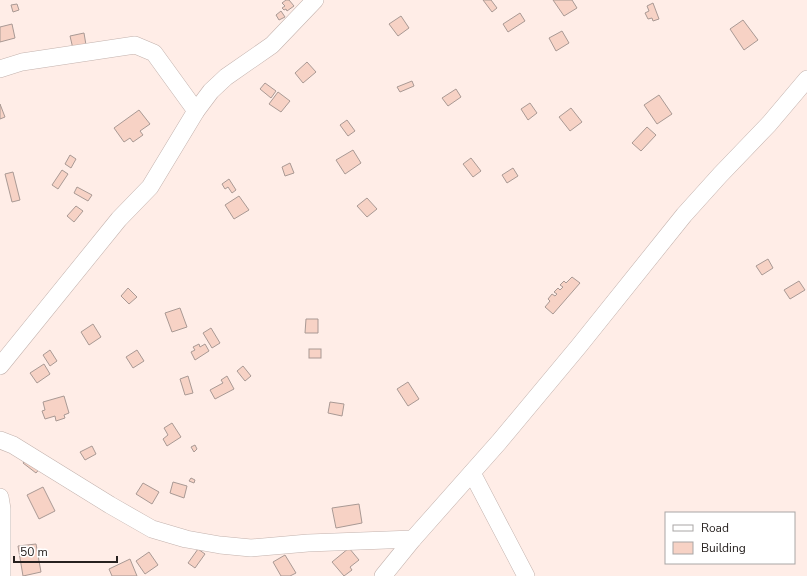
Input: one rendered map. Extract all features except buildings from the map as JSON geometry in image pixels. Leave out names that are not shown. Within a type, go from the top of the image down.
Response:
[{"type":"street","points":[[0,366],[119,219],[150,187],[196,111],[211,91],[226,77],[272,45],[316,0]]},
{"type":"street","points":[[0,69],[22,62],[135,45],[154,52],[196,111]]},
{"type":"street","points":[[383,576],[579,346],[684,214],[769,124],[807,79]]},
{"type":"street","points":[[0,440],[13,445],[152,529],[186,539],[220,545],[251,548],[308,543],[413,540]]},
{"type":"street","points":[[472,473],[526,576]]},
{"type":"street","points":[[0,497],[2,509],[2,576]]}]
